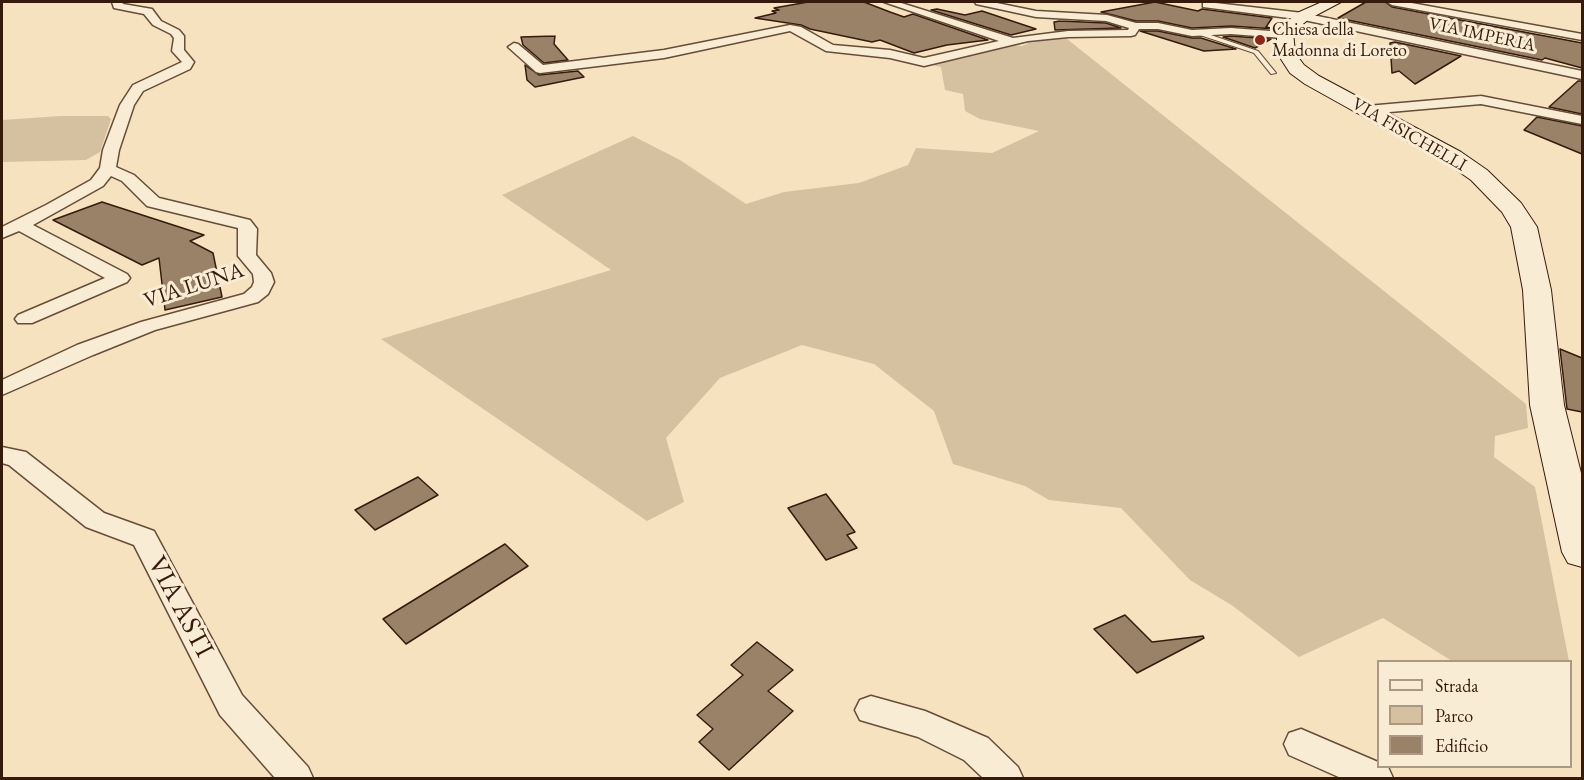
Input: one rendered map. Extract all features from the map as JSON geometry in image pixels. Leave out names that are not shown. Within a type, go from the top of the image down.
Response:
[{"type":"main road","points":[[1296,23],[1333,2]]},
{"type":"main road","name":"VIA FISICHELLI","points":[[1296,23],[1286,53],[1297,69],[1312,80],[1453,157],[1479,175],[1512,208],[1524,227],[1537,291],[1547,405],[1582,552]]},
{"type":"street","points":[[2,233],[84,192],[97,183],[108,169],[111,150],[127,105],[138,88],[180,71],[188,62],[178,51],[180,38],[175,32],[157,23],[148,11],[117,6],[117,2]]},
{"type":"street","points":[[889,2],[1010,41]]},
{"type":"street","points":[[980,2],[1036,14],[1107,18],[1136,26],[1158,26],[1183,32],[1231,31],[1296,23]]},
{"type":"street","points":[[1392,2],[1582,37]]},
{"type":"street","points":[[1437,2],[1582,28]]},
{"type":"street","points":[[1207,5],[1296,23]]},
{"type":"street","name":"VIA IMPERIA","points":[[1296,23],[1582,75]]},
{"type":"street","points":[[514,46],[540,69],[664,54],[789,28],[797,29],[830,48],[890,54],[924,62],[1010,41],[1053,35],[1131,33],[1136,26]]},
{"type":"street","points":[[1367,110],[1481,100],[1582,120]]},
{"type":"street","name":"VIA LUNA","points":[[2,388],[85,350],[148,326],[251,298],[261,290],[264,282],[262,273],[247,256],[248,230],[244,224],[153,202],[128,178],[108,169]]},
{"type":"street","points":[[20,225],[120,278],[25,319]]},
{"type":"street","name":"VIA ASTI","points":[[2,455],[17,458],[95,520],[144,538],[231,705],[296,778]]},
{"type":"street","points":[[870,710],[925,725],[976,749],[1006,778]]},
{"type":"street","points":[[1301,744],[1376,778]]},
{"type":"lane","points":[[1199,33],[1256,52],[1273,73]]},
{"type":"green space","points":[[1062,35],[1526,404],[1528,428],[1495,436],[1494,457],[1535,487],[1569,660],[1450,660],[1383,618],[1299,657],[1233,606],[1190,580],[1121,508],[1049,500],[1025,486],[953,464],[934,411],[874,364],[802,345],[720,378],[666,438],[684,502],[647,521],[381,339],[611,270],[502,195],[633,136],[680,160],[746,204],[784,192],[859,183],[908,165],[916,148],[992,153],[1039,131],[980,119],[965,111],[963,94],[945,90],[941,67],[928,64],[1005,44],[1022,46],[1027,44],[1028,40]]},
{"type":"green space","points":[[108,116],[111,119],[100,152],[86,160],[2,162],[2,120]]},
{"type":"building","points":[[808,2],[864,2],[904,17],[913,14],[988,40],[947,45],[914,53],[880,40],[872,42],[801,25],[755,18],[776,13],[772,11],[779,10],[774,8]]},
{"type":"building","points":[[1155,2],[1198,11],[1202,9],[1272,18],[1266,27],[1276,29],[1231,26],[1192,28],[1158,21],[1136,21],[1101,12]]},
{"type":"building","points":[[1366,2],[1385,2],[1392,7],[1582,43],[1582,68],[1545,58],[1542,60],[1338,18]]},
{"type":"building","points":[[937,9],[965,15],[982,11],[1036,29],[1011,35],[931,10]]},
{"type":"building","points":[[1054,22],[1106,23],[1121,28],[1055,30]]},
{"type":"building","points":[[1140,31],[1158,31],[1201,38],[1236,49],[1204,51]]},
{"type":"building","points":[[555,36],[554,44],[568,60],[544,63],[523,45],[521,37]]},
{"type":"building","points":[[1223,37],[1271,39],[1255,48]]},
{"type":"building","points":[[1395,42],[1461,56],[1415,84],[1399,71],[1392,73],[1390,43]]},
{"type":"building","points":[[525,65],[539,75],[578,71],[584,77],[535,87],[527,80]]},
{"type":"building","points":[[1578,81],[1582,81],[1582,114],[1549,107]]},
{"type":"building","points":[[1537,117],[1582,126],[1582,154],[1524,130]]},
{"type":"building","points":[[102,202],[204,235],[190,241],[213,253],[222,297],[165,310],[159,258],[142,265],[53,220]]},
{"type":"building","points":[[1560,349],[1582,358],[1582,412],[1567,409]]},
{"type":"building","points":[[418,477],[438,495],[375,530],[355,510]]},
{"type":"building","points":[[826,494],[855,532],[847,535],[857,548],[826,560],[788,508]]},
{"type":"building","points":[[505,544],[528,566],[406,644],[383,619]]},
{"type":"building","points":[[1125,615],[1152,642],[1203,636],[1204,638],[1137,673],[1094,629]]},
{"type":"building","points":[[757,642],[793,670],[768,691],[793,711],[729,770],[699,742],[713,729],[697,715],[743,675],[731,665]]},
{"type":"place","name":"Chiesa della Madonna di Loreto","points":[[1260,40]]}]
